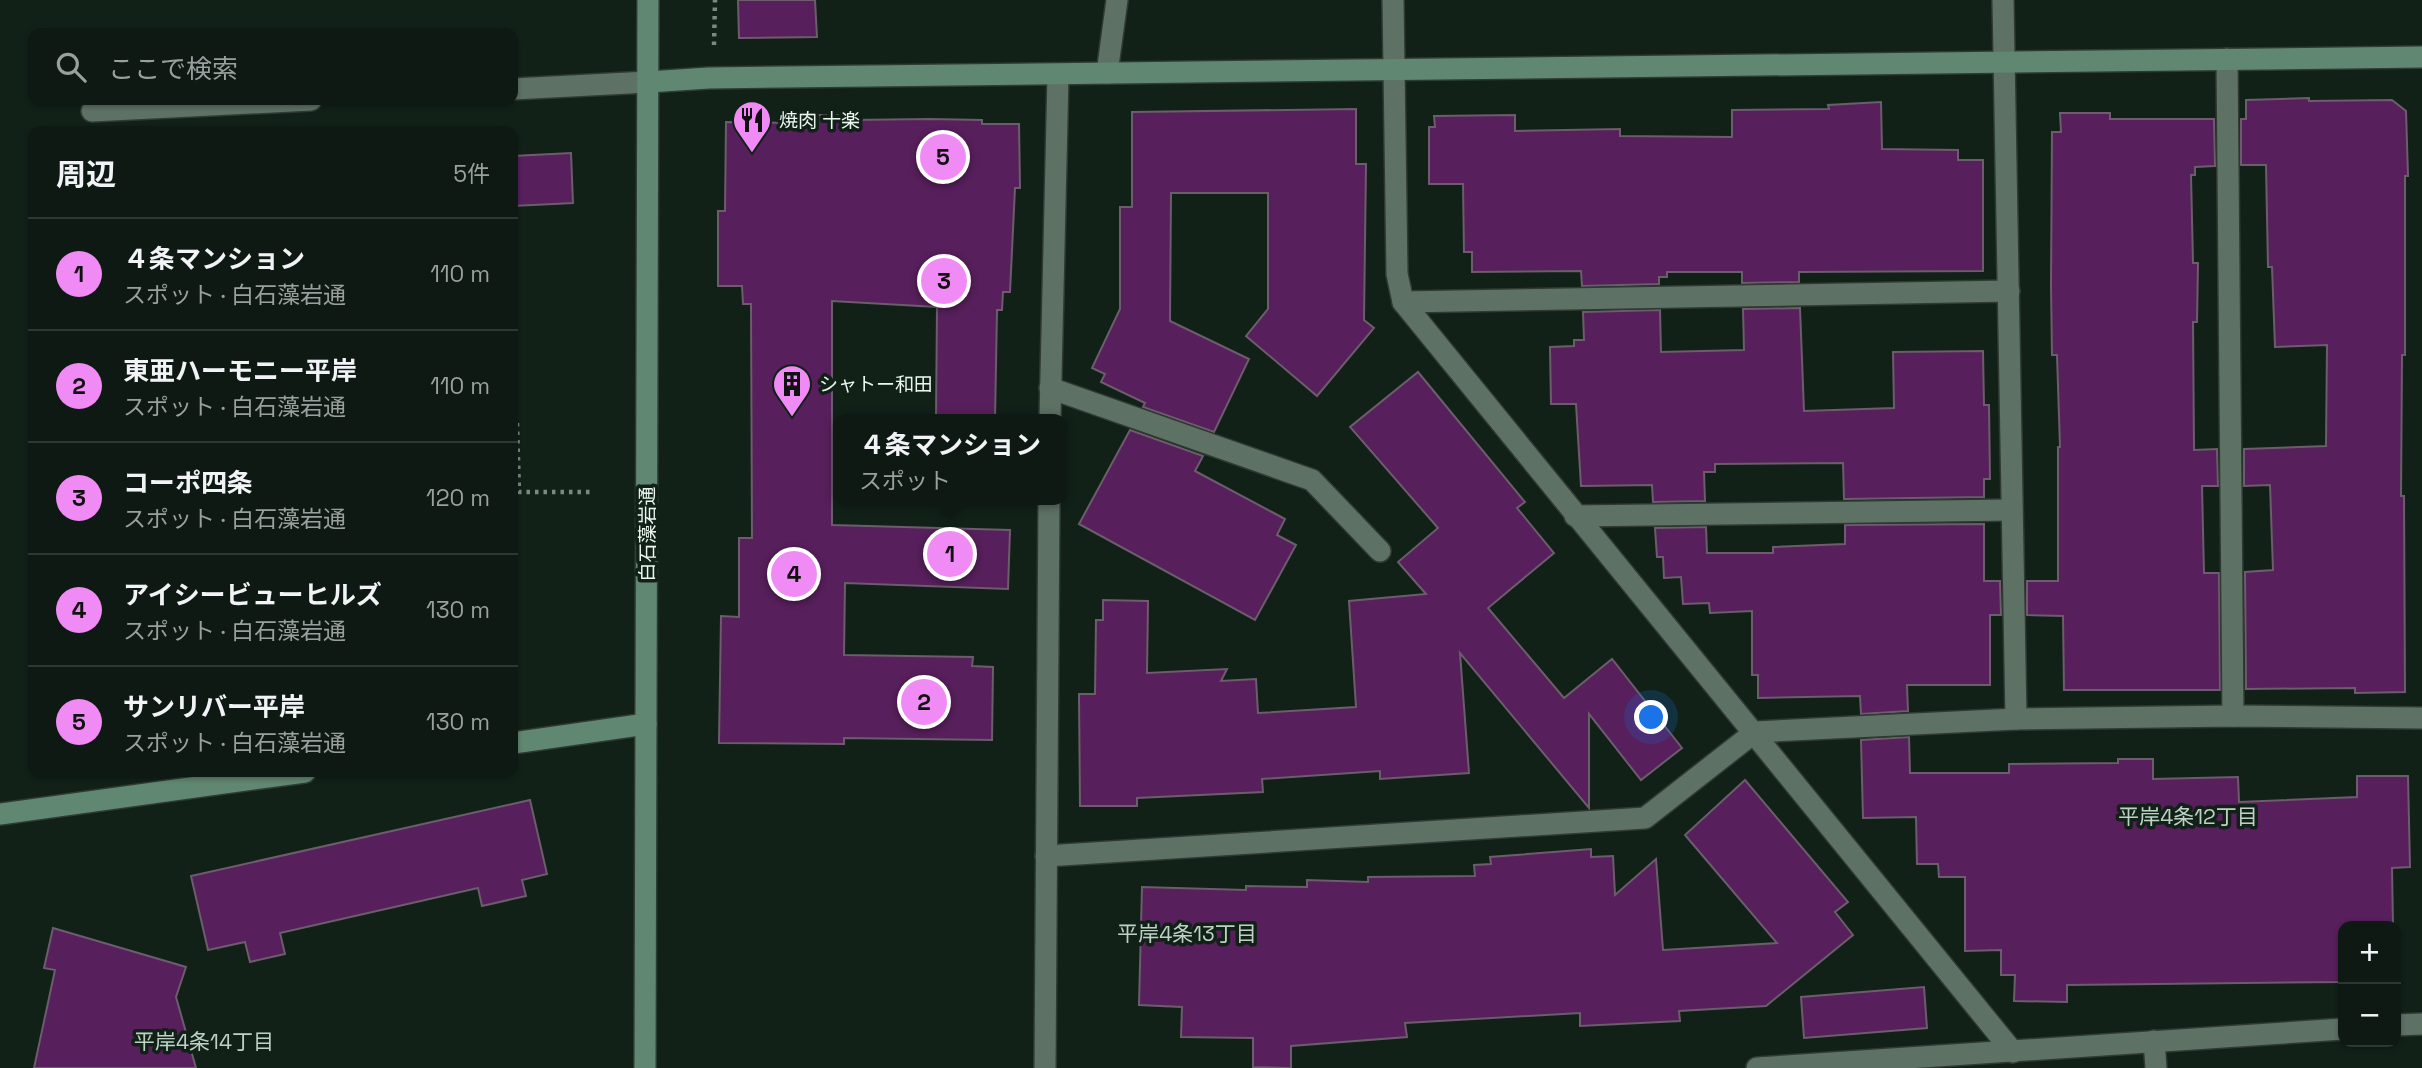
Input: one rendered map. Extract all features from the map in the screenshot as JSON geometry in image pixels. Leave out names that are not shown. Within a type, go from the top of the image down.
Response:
[{"type":"street","name":"白石藻岩通","points":[[645,1068],[648,0]]},
{"type":"street","points":[[1107,74],[1117,0]]},
{"type":"street","points":[[1393,0],[1397,274],[1403,302],[2013,1052]]},
{"type":"street","points":[[2003,0],[2016,719]]},
{"type":"street","points":[[518,89],[709,78],[2422,57]]},
{"type":"street","points":[[2227,59],[2233,716]]},
{"type":"street","points":[[1050,414],[1058,75]]},
{"type":"street","points":[[92,111],[211,105]]},
{"type":"street","points":[[1403,302],[2009,291]]},
{"type":"street","points":[[1050,388],[1312,480],[1380,551]]},
{"type":"street","points":[[1045,1068],[1049,505]]},
{"type":"street","points":[[1575,516],[2012,510]]},
{"type":"street","points":[[1046,856],[1645,818],[1755,732],[2016,719],[2233,716],[2422,718]]},
{"type":"street","points":[[518,742],[646,724]]},
{"type":"street","points":[[0,814],[269,777]]},
{"type":"street","points":[[2401,1025],[2422,1024]]},
{"type":"street","points":[[1757,1068],[1941,1062],[2013,1052],[2338,1029]]},
{"type":"street","points":[[2154,1041],[2155,1068]]},
{"type":"path","points":[[518,458],[519,492],[590,492]]},
{"type":"building","points":[[738,0],[815,0],[817,37],[739,38]]},
{"type":"building","points":[[2309,98],[2309,101],[2392,100],[2406,111],[2408,176],[2405,176],[2405,355],[2402,355],[2401,496],[2404,496],[2405,692],[2355,693],[2355,688],[2246,689],[2245,572],[2273,570],[2270,485],[2244,486],[2244,449],[2326,446],[2327,345],[2275,347],[2272,267],[2268,267],[2266,165],[2241,165],[2241,119],[2246,119],[2246,100]]},
{"type":"building","points":[[1881,102],[1882,149],[1958,150],[1958,160],[1983,160],[1983,271],[1799,272],[1799,282],[1742,283],[1742,272],[1667,272],[1667,277],[1659,277],[1659,284],[1582,286],[1581,271],[1472,272],[1472,252],[1464,252],[1463,184],[1429,184],[1429,127],[1435,127],[1434,116],[1515,115],[1515,131],[1620,129],[1620,136],[1732,137],[1732,110],[1829,109],[1828,105]]},
{"type":"building","points":[[1356,109],[1356,164],[1366,164],[1364,320],[1374,328],[1317,396],[1246,336],[1268,309],[1268,193],[1171,193],[1170,321],[1249,359],[1214,432],[1143,407],[1145,403],[1101,382],[1105,374],[1092,368],[1120,309],[1120,207],[1132,207],[1132,112]]},
{"type":"building","points":[[2060,113],[2110,113],[2110,119],[2214,119],[2215,166],[2195,167],[2195,175],[2191,175],[2193,263],[2198,263],[2197,322],[2193,322],[2194,450],[2217,449],[2218,486],[2202,486],[2204,573],[2219,573],[2220,690],[2064,690],[2063,616],[2027,615],[2027,581],[2058,581],[2060,447],[2057,355],[2052,355],[2051,286],[2052,132],[2061,132]]},
{"type":"building","points":[[805,115],[850,115],[850,120],[982,120],[982,124],[1019,124],[1020,188],[1015,188],[1010,292],[1003,292],[1002,310],[997,310],[995,414],[936,414],[937,307],[832,301],[832,525],[1010,530],[1008,589],[845,583],[844,655],[973,657],[972,666],[993,667],[992,740],[844,738],[844,744],[719,743],[721,616],[739,617],[739,538],[752,538],[751,304],[743,304],[742,286],[718,286],[718,211],[725,211],[726,122],[805,123]]},
{"type":"building","points":[[571,153],[573,203],[518,206],[518,156]]},
{"type":"building","points":[[1800,308],[1804,411],[1894,408],[1893,352],[1983,351],[1984,405],[1989,405],[1990,479],[1984,479],[1984,497],[1844,499],[1843,463],[1715,464],[1715,472],[1704,472],[1705,501],[1653,502],[1652,485],[1581,486],[1576,404],[1551,404],[1550,347],[1574,346],[1574,340],[1584,340],[1583,312],[1660,310],[1661,352],[1744,350],[1743,309]]},
{"type":"building","points":[[1418,372],[1525,502],[1517,508],[1554,553],[1488,608],[1564,698],[1612,659],[1682,748],[1641,780],[1589,714],[1589,808],[1460,653],[1469,773],[1380,779],[1380,771],[1262,779],[1263,792],[1137,798],[1137,806],[1080,806],[1079,694],[1095,694],[1096,620],[1103,620],[1103,600],[1148,601],[1147,673],[1227,669],[1221,681],[1256,679],[1258,713],[1356,707],[1349,601],[1426,594],[1398,562],[1438,528],[1350,427]]},
{"type":"building","points":[[1130,430],[1203,456],[1195,471],[1285,519],[1277,535],[1296,545],[1255,620],[1079,524]]},
{"type":"building","points":[[1984,524],[1984,581],[2000,581],[2001,615],[1990,615],[1990,685],[1907,685],[1908,711],[1861,714],[1860,696],[1758,698],[1758,675],[1752,675],[1752,611],[1710,613],[1709,603],[1683,604],[1681,577],[1664,578],[1663,557],[1657,557],[1655,528],[1706,527],[1707,553],[1773,553],[1773,547],[1845,544],[1845,525]]},
{"type":"building","points":[[1909,737],[1910,773],[2009,773],[2009,764],[2118,763],[2118,759],[2153,759],[2153,779],[2238,777],[2239,802],[2357,797],[2357,776],[2408,776],[2410,867],[2392,868],[2393,921],[2338,921],[2338,982],[2067,985],[2067,1002],[2014,1001],[2015,975],[2001,975],[2001,950],[1965,951],[1965,877],[1939,877],[1938,864],[1917,864],[1916,817],[1863,818],[1861,740]]},
{"type":"building","points":[[1745,780],[1848,902],[1835,912],[1853,935],[1766,1006],[1679,1011],[1680,1021],[1580,1026],[1580,1013],[1405,1023],[1407,1037],[1291,1046],[1291,1068],[1253,1067],[1253,1038],[1181,1037],[1182,1007],[1139,1005],[1142,887],[1246,890],[1246,886],[1307,887],[1307,880],[1368,882],[1368,877],[1475,876],[1474,865],[1491,864],[1490,857],[1591,849],[1591,857],[1613,856],[1615,895],[1656,859],[1663,950],[1777,943],[1685,835]]},
{"type":"building","points":[[530,800],[547,874],[522,880],[526,896],[482,906],[478,888],[280,933],[285,954],[250,962],[245,942],[208,950],[191,876]]},
{"type":"building","points":[[53,928],[186,967],[176,997],[196,1068],[34,1068],[55,970],[44,968]]},
{"type":"building","points":[[1924,987],[1927,1028],[1804,1038],[1801,997]]},
{"type":"place","name":"焼肉 十楽","points":[[752,154]]},
{"type":"place","name":"サンリバー平岸","points":[[943,157]]},
{"type":"place","name":"コーポ四条","points":[[944,281]]},
{"type":"place","name":"シャトー和田","points":[[792,418]]},
{"type":"place","name":"４条マンション","points":[[950,554]]},
{"type":"place","name":"アイシービューヒルズ","points":[[794,574]]},
{"type":"place","name":"東亜ハーモニー平岸","points":[[924,702]]},
{"type":"district","name":"平岸4条12丁目","points":[[2188,817]]},
{"type":"district","name":"平岸4条13丁目","points":[[1187,934]]},
{"type":"district","name":"平岸4条14丁目","points":[[204,1042]]}]
